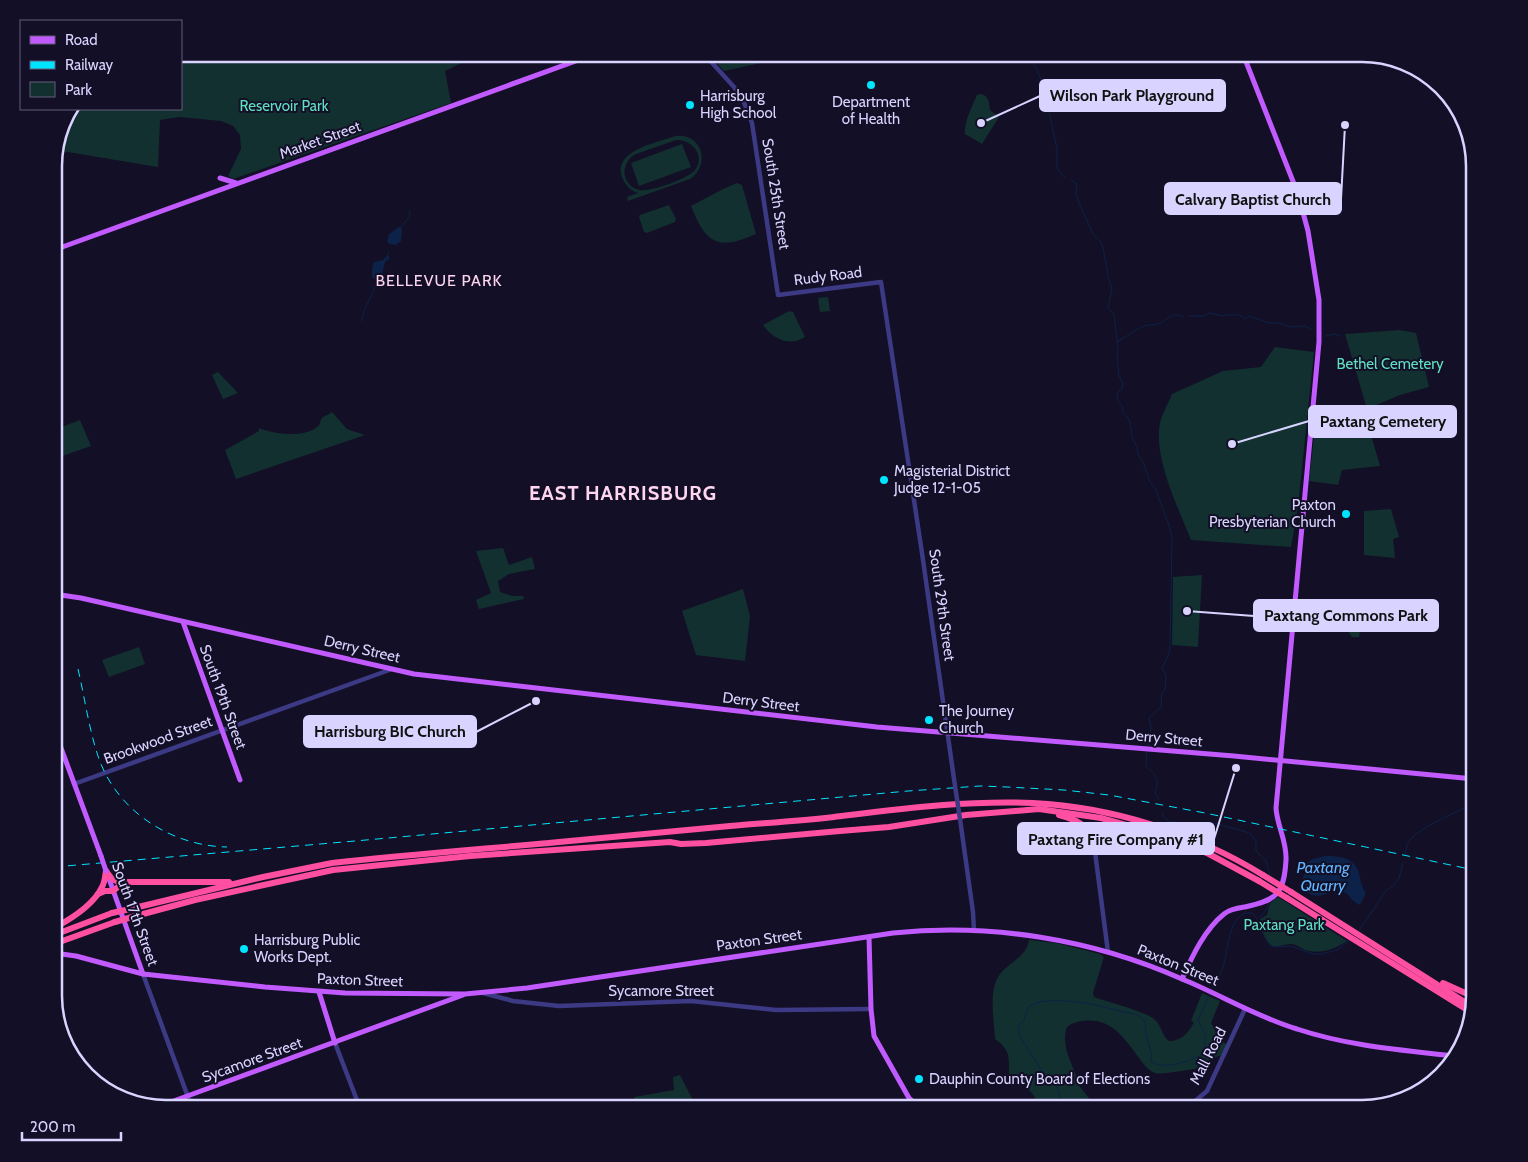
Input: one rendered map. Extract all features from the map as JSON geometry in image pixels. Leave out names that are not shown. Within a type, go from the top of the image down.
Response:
[{"type":"highway","points":[[106,871],[115,881],[216,883],[355,861],[922,807],[1005,802],[1034,803],[1085,809],[1144,823],[1168,830],[1212,848],[1355,936],[1465,1008]]},
{"type":"highway","points":[[63,940],[115,922],[195,900],[333,870],[470,856],[670,842],[681,844],[706,843],[890,827],[966,815],[1038,809],[1101,818],[1165,836],[1261,878]]},
{"type":"highway","points":[[1026,810],[1062,816],[1080,823],[1090,833],[1094,852]]},
{"type":"highway","points":[[1134,846],[1174,845],[1209,854]]},
{"type":"highway","points":[[63,923],[79,912],[95,896],[104,884],[106,871]]},
{"type":"highway","points":[[63,931],[112,913],[262,877]]},
{"type":"highway","points":[[95,896],[105,891],[113,891],[121,885],[146,881]]},
{"type":"highway","points":[[1355,936],[1367,940],[1447,986],[1466,994]]},
{"type":"highway","points":[[1367,940],[1465,1003]]},
{"type":"main road","points":[[1182,979],[1199,946],[1226,913],[1236,908],[1268,901],[1279,890],[1286,862],[1285,843],[1276,812],[1319,342],[1318,288],[1298,194],[1246,62]]},
{"type":"main road","name":"Market Street","points":[[63,247],[571,63]]},
{"type":"main road","points":[[220,178],[236,183]]},
{"type":"main road","name":"Derry Street","points":[[63,595],[414,674],[838,723],[1466,778]]},
{"type":"main road","name":"South 19th Street","points":[[183,622],[240,780]]},
{"type":"main road","name":"South 17th Street","points":[[63,754],[143,974]]},
{"type":"main road","name":"Paxton Street","points":[[63,954],[143,974],[319,992],[465,994],[527,988],[917,931],[974,931],[1041,937],[1108,952],[1182,979],[1245,1009],[1296,1029],[1334,1040],[1393,1050],[1447,1055]]},
{"type":"main road","points":[[869,937],[872,1030],[876,1043],[911,1100]]},
{"type":"main road","points":[[319,992],[335,1043]]},
{"type":"main road","name":"Sycamore Street","points":[[177,1100],[465,994]]},
{"type":"street","name":"South 25th Street","points":[[712,63],[743,100],[752,123],[778,295]]},
{"type":"street","name":"Rudy Road","points":[[778,295],[881,282]]},
{"type":"street","name":"South 29th Street","points":[[881,282],[948,733],[974,931]]},
{"type":"street","name":"Brookwood Street","points":[[74,784],[392,669]]},
{"type":"street","points":[[1108,952],[1094,852],[1134,846]]},
{"type":"street","name":"South 17th Street","points":[[143,974],[189,1100]]},
{"type":"street","name":"Sycamore Street","points":[[483,993],[513,1001],[559,1006],[694,1001],[768,1009],[870,1009]]},
{"type":"street","name":"Mall Road","points":[[1196,1100],[1207,1091],[1245,1009]]},
{"type":"street","points":[[335,1043],[357,1100]]},
{"type":"green space","points":[[762,62],[761,63],[724,71],[716,63]]},
{"type":"green space","name":"Reservoir Park","points":[[182,63],[462,63],[445,71],[451,103],[233,179],[228,176],[241,149],[240,135],[233,126],[221,121],[179,117],[160,120],[158,167],[63,151],[73,120],[79,110],[182,110]]},
{"type":"green space","points":[[980,94],[987,97],[990,110],[999,117],[982,144],[965,134],[969,114],[977,95]]},
{"type":"green space","points":[[675,136],[684,136],[697,144],[702,158],[697,173],[690,179],[628,201],[627,197],[638,193],[628,187],[622,177],[621,168],[624,160],[638,149]],"holes":[[[676,140],[682,140],[692,145],[698,154],[698,165],[692,173],[672,183],[656,188],[638,190],[631,186],[625,178],[625,168],[632,157]]]},
{"type":"green space","points":[[682,144],[691,167],[639,186],[631,163]]},
{"type":"green space","points":[[737,183],[742,185],[756,234],[732,242],[723,243],[715,241],[702,229],[691,206]]},
{"type":"green space","points":[[669,205],[676,219],[675,222],[647,233],[644,232],[640,215]]},
{"type":"green space","points":[[828,297],[830,311],[820,312],[818,298]]},
{"type":"green space","points":[[789,311],[793,312],[805,337],[799,340],[787,341],[776,338],[763,325]]},
{"type":"green space","name":"Bethel Cemetery","points":[[1400,330],[1416,333],[1429,387],[1400,395],[1367,409],[1345,334]]},
{"type":"green space","points":[[1275,347],[1314,352],[1298,507],[1291,547],[1191,540],[1167,480],[1163,464],[1159,433],[1164,412],[1172,394],[1223,371],[1261,367]]},
{"type":"green space","points":[[218,372],[238,393],[223,399],[212,375]]},
{"type":"green space","points":[[1317,410],[1365,414],[1380,466],[1342,470],[1338,485],[1309,481]]},
{"type":"green space","points":[[332,412],[347,429],[365,435],[236,479],[225,450],[259,431],[259,428],[290,434],[307,432],[314,429],[320,424],[322,418]]},
{"type":"green space","points":[[80,420],[91,446],[63,456],[63,427]]},
{"type":"green space","points":[[1391,509],[1399,537],[1393,539],[1395,558],[1364,555],[1364,511]]},
{"type":"green space","points":[[503,548],[509,565],[532,557],[535,569],[509,574],[498,581],[500,592],[512,596],[523,596],[524,599],[479,609],[476,600],[491,593],[476,551]]},
{"type":"green space","points":[[1202,575],[1198,647],[1172,645],[1173,577]]},
{"type":"green space","points":[[743,589],[750,616],[745,661],[696,655],[682,611]]},
{"type":"green space","points":[[1350,623],[1361,624],[1359,637],[1352,637],[1349,633]]},
{"type":"green space","points":[[139,647],[145,664],[109,677],[102,660]]},
{"type":"green space","name":"Paxtang Park","points":[[1278,897],[1347,941],[1334,948],[1319,952],[1307,950],[1293,944],[1271,945],[1265,937],[1260,919],[1267,915],[1270,903]]},
{"type":"green space","points":[[1029,940],[1056,943],[1100,954],[1104,957],[1093,993],[1094,997],[1149,1016],[1157,1021],[1164,1036],[1169,1041],[1181,1038],[1190,1030],[1194,1022],[1191,1021],[1202,993],[1220,1001],[1211,1023],[1221,1041],[1227,1044],[1222,1055],[1210,1059],[1207,1065],[1201,1068],[1170,1073],[1155,1073],[1146,1067],[1127,1042],[1114,1029],[1098,1021],[1077,1022],[1070,1024],[1067,1028],[1065,1043],[1078,1084],[1090,1100],[1036,1100],[1017,1074],[1009,1074],[1008,1054],[1004,1047],[995,1039],[993,1014],[993,996],[996,981],[1000,974],[1028,946]]},
{"type":"green space","points":[[680,1075],[693,1100],[635,1100],[634,1097],[674,1090],[673,1077]]},
{"type":"water","points":[[399,227],[402,228],[401,241],[396,245],[389,244],[387,241],[389,234]]},
{"type":"water","points":[[389,256],[389,259],[385,262],[381,279],[378,281],[372,277],[374,262],[383,260]]},
{"type":"water","name":"Paxtang Quarry","points":[[1325,856],[1345,858],[1357,868],[1366,893],[1360,905],[1341,891],[1314,896],[1304,890],[1303,879],[1307,863],[1313,859]]},
{"type":"waterway","points":[[1033,62],[1044,88],[1057,149],[1057,168],[1066,178]]},
{"type":"waterway","points":[[1071,180],[1077,184],[1076,194],[1093,234],[1101,242],[1112,289],[1108,308],[1114,314],[1119,376],[1123,384],[1121,390],[1117,393],[1118,401],[1130,421],[1132,437],[1138,454],[1144,464],[1150,482],[1155,488],[1172,538],[1170,646],[1162,669],[1166,675],[1165,690],[1162,693],[1161,707],[1149,718],[1151,728],[1148,747]]},
{"type":"waterway","points":[[401,227],[410,216],[409,211]]},
{"type":"waterway","points":[[387,257],[389,251]]},
{"type":"waterway","points":[[362,321],[376,281]]},
{"type":"waterway","points":[[1189,316],[1205,316],[1209,313],[1223,316],[1227,314],[1230,316],[1238,315],[1245,319],[1249,316],[1269,323],[1280,323],[1291,327],[1305,326],[1312,330]]},
{"type":"waterway","points":[[1117,342],[1144,326],[1158,324],[1174,315],[1184,317]]},
{"type":"waterway","points":[[1326,336],[1335,334],[1341,336]]},
{"type":"waterway","points":[[1147,751],[1146,766],[1156,778],[1155,793],[1159,799]]},
{"type":"waterway","points":[[1405,854],[1409,842],[1416,835],[1441,819],[1466,808]]},
{"type":"waterway","points":[[1162,812],[1164,817],[1170,822],[1189,826],[1207,826],[1214,823],[1250,833],[1256,842],[1256,851],[1266,861],[1270,875]]},
{"type":"waterway","points":[[1358,932],[1385,892],[1399,878],[1403,863]]},
{"type":"waterway","points":[[1259,918],[1267,909],[1268,903]]},
{"type":"waterway","points":[[1211,991],[1222,970],[1233,925],[1244,914],[1252,913],[1272,947],[1291,946],[1313,954],[1321,954],[1337,950],[1350,940]]},
{"type":"waterway","points":[[1061,1100],[1057,1087],[1044,1074],[1019,1035],[1018,1027],[1024,1020],[1028,1007],[1039,1002],[1055,1000],[1086,1003],[1138,1015],[1145,1021],[1146,1035],[1152,1055],[1151,1061],[1156,1064],[1169,1065],[1184,1062],[1203,1054],[1206,1036],[1198,1020],[1210,994]]},
{"type":"railway","points":[[78,669],[99,759],[119,795],[133,810],[167,833],[206,845],[227,847]]},
{"type":"railway","points":[[63,866],[980,786],[1064,790],[1109,795],[1205,813],[1466,868]]},
{"type":"place","name":"Department of Health","points":[[871,85]]},
{"type":"place","name":"Harrisburg High School","points":[[690,105]]},
{"type":"place","name":"Wilson Park Playground","points":[[981,123]]},
{"type":"place","name":"Calvary Baptist Church","points":[[1345,125]]},
{"type":"place","name":"Paxtang Cemetery","points":[[1232,444]]},
{"type":"place","name":"Magisterial District Judge 12-1-05","points":[[884,480]]},
{"type":"place","name":"Paxton Presbyterian Church","points":[[1346,514]]},
{"type":"place","name":"Paxtang Commons Park","points":[[1187,611]]},
{"type":"place","name":"Harrisburg BIC Church","points":[[536,701]]},
{"type":"place","name":"The Journey Church","points":[[929,720]]},
{"type":"place","name":"Paxtang Fire Company #1","points":[[1236,768]]},
{"type":"place","name":"Harrisburg Public Works Dept.","points":[[244,949]]},
{"type":"place","name":"Dauphin County Board of Elections","points":[[919,1079]]},
{"type":"district","name":"BELLEVUE PARK","points":[[439,280]]},
{"type":"district","name":"EAST HARRISBURG","points":[[623,493]]}]
